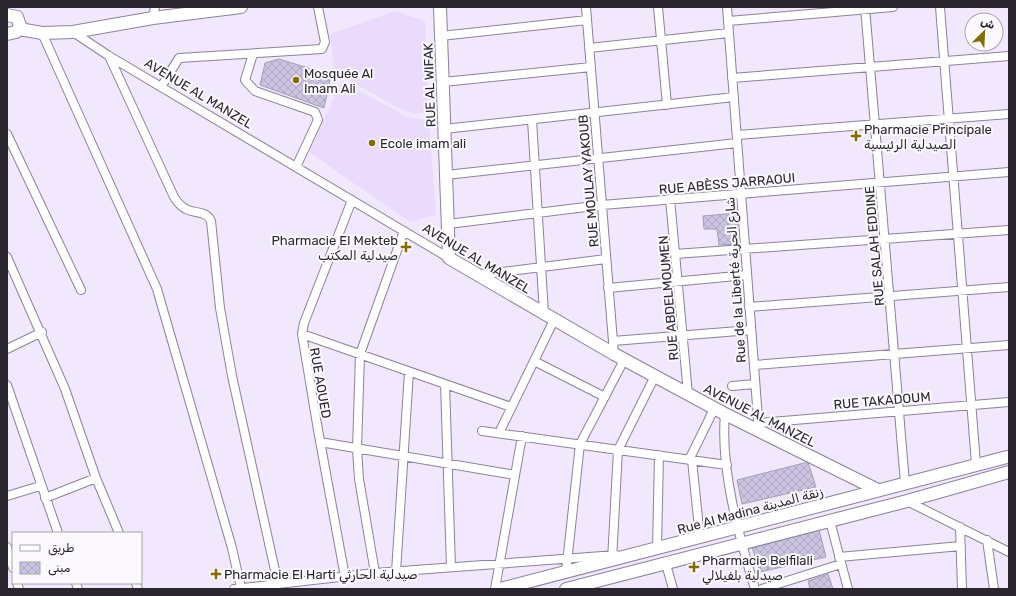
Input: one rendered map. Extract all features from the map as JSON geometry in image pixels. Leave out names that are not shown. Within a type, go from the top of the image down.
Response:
[{"type":"main road","points":[[7,34],[16,32],[19,29],[42,33],[73,32],[154,12],[241,7]]},
{"type":"main road","name":"RUE AL WIFAK","points":[[440,7],[449,258]]},
{"type":"main road","points":[[11,13],[19,20],[19,29]]},
{"type":"main road","name":"AVENUE AL MANZEL","points":[[449,258],[619,357],[725,414],[758,428],[878,490]]},
{"type":"main road","points":[[566,589],[589,586],[741,543],[907,501],[1009,472],[1005,464],[1008,453]]},
{"type":"main road","name":"Rue Al Madina زنقة المدينة","points":[[500,589],[566,572],[612,558],[700,538],[976,464],[1008,453]]},
{"type":"street","points":[[161,87],[179,58],[322,49],[325,42],[318,7]]},
{"type":"street","name":"RUE MOULAY YAKOUB","points":[[586,7],[608,288],[613,341],[619,357]]},
{"type":"street","points":[[658,7],[667,105]]},
{"type":"street","name":"Rue de la Liberté شارع الحرية","points":[[727,7],[758,428]]},
{"type":"street","points":[[728,21],[865,8],[893,7]]},
{"type":"street","points":[[940,7],[976,464]]},
{"type":"street","name":"RUE SALAH EDDINE","points":[[865,8],[891,296],[905,483]]},
{"type":"street","points":[[441,36],[587,20]]},
{"type":"street","name":"AVENUE AL MANZEL","points":[[73,32],[109,56],[449,258]]},
{"type":"street","points":[[42,33],[157,289],[232,548],[238,589],[375,573],[568,558],[612,558],[618,450],[655,376]]},
{"type":"street","points":[[589,48],[660,39],[729,33]]},
{"type":"street","points":[[253,54],[245,80],[256,91],[315,112],[318,120],[296,167]]},
{"type":"street","points":[[109,56],[174,197],[179,205],[187,210],[206,214],[212,221],[220,308],[232,376],[278,584]]},
{"type":"street","points":[[732,78],[1009,56]]},
{"type":"street","points":[[443,82],[591,67]]},
{"type":"street","points":[[444,129],[595,114],[734,97]]},
{"type":"street","points":[[446,175],[598,159],[737,139],[875,124],[1009,114]]},
{"type":"street","points":[[499,433],[534,361],[549,317],[541,266],[532,120]]},
{"type":"street","points":[[7,134],[81,290]]},
{"type":"street","name":"RUE ABÈSS JARRAOUI","points":[[448,224],[602,205],[953,175],[1009,172]]},
{"type":"street","name":"RUE ABDELMOUMEN","points":[[670,199],[688,394]]},
{"type":"street","name":"RUE AOUED","points":[[345,577],[302,334],[304,323],[352,200]]},
{"type":"street","points":[[676,254],[1009,230]]},
{"type":"street","points":[[375,573],[360,486],[357,449],[360,354],[404,231]]},
{"type":"street","points":[[477,275],[606,259]]},
{"type":"street","points":[[8,260],[42,332],[65,390],[96,478],[119,532]]},
{"type":"street","points":[[608,288],[747,275]]},
{"type":"street","points":[[749,307],[1009,287]]},
{"type":"street","points":[[613,341],[751,330]]},
{"type":"street","points":[[7,349],[42,332]]},
{"type":"street","points":[[302,334],[511,407]]},
{"type":"street","points":[[754,365],[1009,345]]},
{"type":"street","points":[[566,572],[580,444],[604,397],[619,357]]},
{"type":"street","points":[[534,361],[604,397]]},
{"type":"street","points":[[396,572],[409,372]]},
{"type":"street","points":[[445,384],[451,567]]},
{"type":"street","points":[[732,386],[755,384]]},
{"type":"street","points":[[7,385],[40,486],[58,532]]},
{"type":"street","name":"RUE TAKADOUM","points":[[758,428],[899,411],[1009,402]]},
{"type":"street","points":[[700,538],[690,460],[714,408]]},
{"type":"street","points":[[725,414],[724,440],[737,528],[755,589]]},
{"type":"street","points":[[482,431],[727,465]]},
{"type":"street","points":[[495,589],[522,436]]},
{"type":"street","points":[[320,442],[515,475]]},
{"type":"street","points":[[657,549],[659,455]]},
{"type":"street","points":[[45,498],[96,478]]},
{"type":"street","points":[[7,496],[40,486]]},
{"type":"street","points":[[907,501],[1009,552]]},
{"type":"street","points":[[830,521],[848,589]]},
{"type":"street","points":[[960,527],[962,589]]},
{"type":"street","points":[[987,540],[994,589]]},
{"type":"street","points":[[762,589],[840,561],[961,546]]},
{"type":"street","points":[[7,547],[12,564]]},
{"type":"street","points":[[666,564],[673,589]]},
{"type":"shaded area","points":[[395,11],[425,21],[428,112],[415,114],[396,107],[345,78],[335,78],[330,34]]},
{"type":"shaded area","name":"Ecole imam ali","points":[[342,81],[407,117],[429,120],[436,215],[410,222],[309,152]]},
{"type":"building","name":"Mosquée Al Imam Ali","points":[[279,59],[331,75],[324,108],[260,85],[265,63]]},
{"type":"building","points":[[738,213],[737,244],[719,245],[717,229],[704,229],[703,216]]},
{"type":"building","points":[[808,462],[816,487],[742,504],[737,480]]},
{"type":"building","points":[[819,530],[826,557],[760,572],[752,547]]},
{"type":"building","points":[[828,574],[833,589],[810,589],[808,581]]},
{"type":"place","name":"Mosquée Al Imam Ali","points":[[296,80]]},
{"type":"place","name":"Pharmacie Principale الصيدلية الرئيسية","points":[[856,136]]},
{"type":"place","name":"Ecole imam ali","points":[[372,143]]},
{"type":"place","name":"Pharmacie El Mekteb صيدلية المكتب","points":[[406,247]]},
{"type":"place","name":"Pharmacie Belfilali صيدلية بلفيلالي","points":[[694,567]]},
{"type":"place","name":"Pharmacie El Harti صيدلية الحارثي","points":[[216,574]]}]
